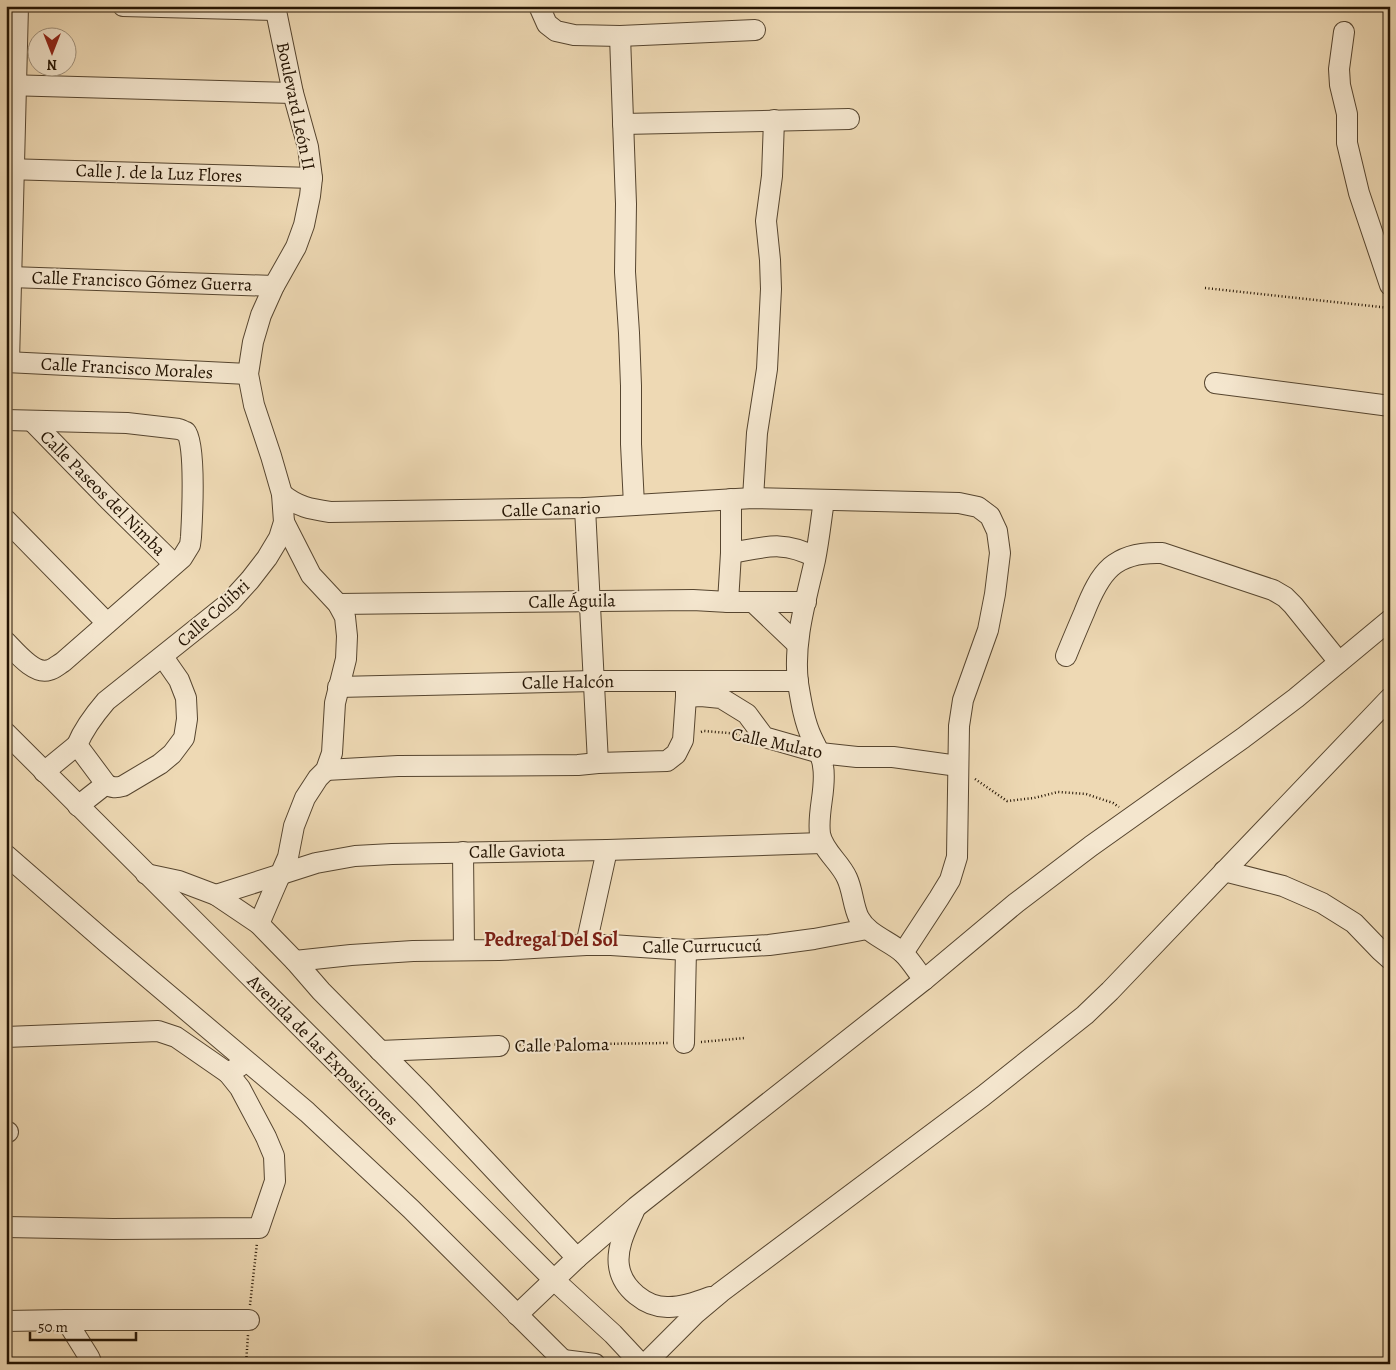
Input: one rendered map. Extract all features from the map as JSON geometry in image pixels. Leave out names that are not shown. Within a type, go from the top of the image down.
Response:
[{"type":"street","points":[[8,362],[11,85],[18,6]]},
{"type":"street","points":[[122,6],[275,8]]},
{"type":"street","points":[[539,6],[548,24],[556,31],[574,35],[620,36],[755,30]]},
{"type":"street","name":"Boulevard León II","points":[[248,374],[253,342],[261,316],[274,286],[296,247],[301,232],[310,196],[312,178],[308,147],[293,93],[275,8]]},
{"type":"street","points":[[1344,32],[1339,69],[1340,85],[1347,114],[1347,143],[1359,193],[1390,285]]},
{"type":"street","points":[[620,36],[626,204],[625,272],[629,333],[634,505]]},
{"type":"street","points":[[11,85],[293,93]]},
{"type":"street","points":[[623,124],[848,119]]},
{"type":"street","points":[[753,498],[757,433],[767,369],[771,289],[766,221],[772,176],[774,120]]},
{"type":"street","name":"Calle J. de la Luz Flores","points":[[10,169],[312,178]]},
{"type":"street","name":"Calle Francisco Gómez Guerra","points":[[10,277],[274,286]]},
{"type":"street","name":"Calle Francisco Morales","points":[[8,362],[248,374]]},
{"type":"street","name":"Calle Colibri","points":[[77,745],[89,722],[106,701],[230,602],[267,558],[279,538],[284,522],[282,494],[254,405],[248,374]]},
{"type":"street","points":[[1215,382],[1390,406]]},
{"type":"street","points":[[6,420],[154,425],[179,429],[186,432],[189,437],[192,452],[191,537],[187,551],[182,558],[63,662],[49,670],[43,671],[29,665],[6,642]]},
{"type":"street","name":"Calle Paseos del Nimba","points":[[32,421],[174,564]]},
{"type":"street","name":"Calle Canario","points":[[282,494],[302,507],[330,512],[585,508],[753,498],[959,503],[978,508],[990,516],[997,531],[1000,553],[988,630],[963,700],[959,726],[958,766]]},
{"type":"street","points":[[728,602],[731,553],[731,499]]},
{"type":"street","points":[[824,500],[816,557],[797,644],[798,681],[806,722],[824,765],[820,816],[822,843],[847,878],[859,919],[867,929],[903,953],[924,980]]},
{"type":"street","points":[[585,508],[598,763]]},
{"type":"street","points":[[6,520],[107,623]]},
{"type":"street","points":[[260,924],[288,857],[294,826],[305,798],[318,778],[326,770],[332,753],[334,703],[346,659],[347,636],[345,618],[338,604],[311,575],[284,522]]},
{"type":"street","points":[[731,553],[778,546],[792,547],[816,557]]},
{"type":"street","points":[[1066,656],[1092,592],[1099,580],[1108,569],[1119,561],[1147,552],[1162,553],[1273,590],[1285,597],[1293,605],[1339,662]]},
{"type":"street","name":"Calle Águila","points":[[338,604],[693,600],[806,602]]},
{"type":"street","points":[[753,602],[797,644]]},
{"type":"street","points":[[517,1315],[577,1258],[636,1206],[924,980],[1016,903],[1076,857],[1296,698],[1390,620]]},
{"type":"street","points":[[44,772],[77,745],[106,784],[117,788],[124,786],[160,764],[172,754],[184,738],[187,720],[186,698],[180,680],[163,657]]},
{"type":"street","name":"Calle Halcón","points":[[338,687],[594,681],[686,689],[798,681]]},
{"type":"street","points":[[326,770],[482,764],[563,765],[667,762],[676,754],[683,740],[686,689],[701,696],[721,698],[747,714],[764,737]]},
{"type":"street","points":[[645,1364],[683,1325],[721,1292],[983,1096],[1104,997],[1390,698]]},
{"type":"street","name":"Avenida de las Exposiciones","points":[[6,734],[554,1280],[613,1334],[641,1364]]},
{"type":"street","name":"Calle Mulato","points":[[764,737],[820,754],[893,757],[958,766]]},
{"type":"street","points":[[903,953],[950,880],[957,857],[958,766]]},
{"type":"street","points":[[78,806],[106,784]]},
{"type":"street","name":"Calle Gaviota","points":[[216,895],[316,863],[355,856],[822,843]]},
{"type":"street","points":[[586,945],[608,850]]},
{"type":"street","points":[[463,852],[464,950]]},
{"type":"street","points":[[8,860],[307,1112],[404,1203],[565,1362],[596,1364]]},
{"type":"street","points":[[1224,871],[1283,886],[1322,903],[1354,922],[1390,959]]},
{"type":"street","points":[[146,874],[179,881],[216,895],[260,924],[321,991],[422,1094],[577,1258]]},
{"type":"street","name":"Calle Currucucú","points":[[295,961],[360,954],[499,950],[586,945],[686,950],[768,945],[867,929]]},
{"type":"street","points":[[684,1043],[686,950]]},
{"type":"street","points":[[6,1037],[158,1031],[176,1036],[228,1073],[240,1088],[274,1156],[275,1181],[259,1228],[113,1229],[6,1227]]},
{"type":"street","name":"Calle Paloma","points":[[380,1051],[499,1046]]},
{"type":"street","points":[[228,1073],[248,1062]]},
{"type":"street","points":[[636,1206],[625,1230],[618,1265],[622,1279],[630,1289],[653,1304],[667,1307],[698,1302],[721,1292]]},
{"type":"street","points":[[66,1320],[92,1364]]},
{"type":"street","points":[[6,1321],[249,1320]]},
{"type":"path","points":[[1205,288],[1390,308]]},
{"type":"path","name":"Calle Mulato","points":[[683,740],[693,734],[704,731],[764,737]]},
{"type":"path","points":[[958,766],[1007,801],[1034,798],[1058,792],[1086,794],[1112,803],[1132,817]]},
{"type":"path","name":"Calle Paloma","points":[[499,1046],[684,1043],[745,1038]]},
{"type":"path","points":[[246,1364],[259,1228]]},
{"type":"district","name":"Pedregal Del Sol","points":[[551,939]]}]
